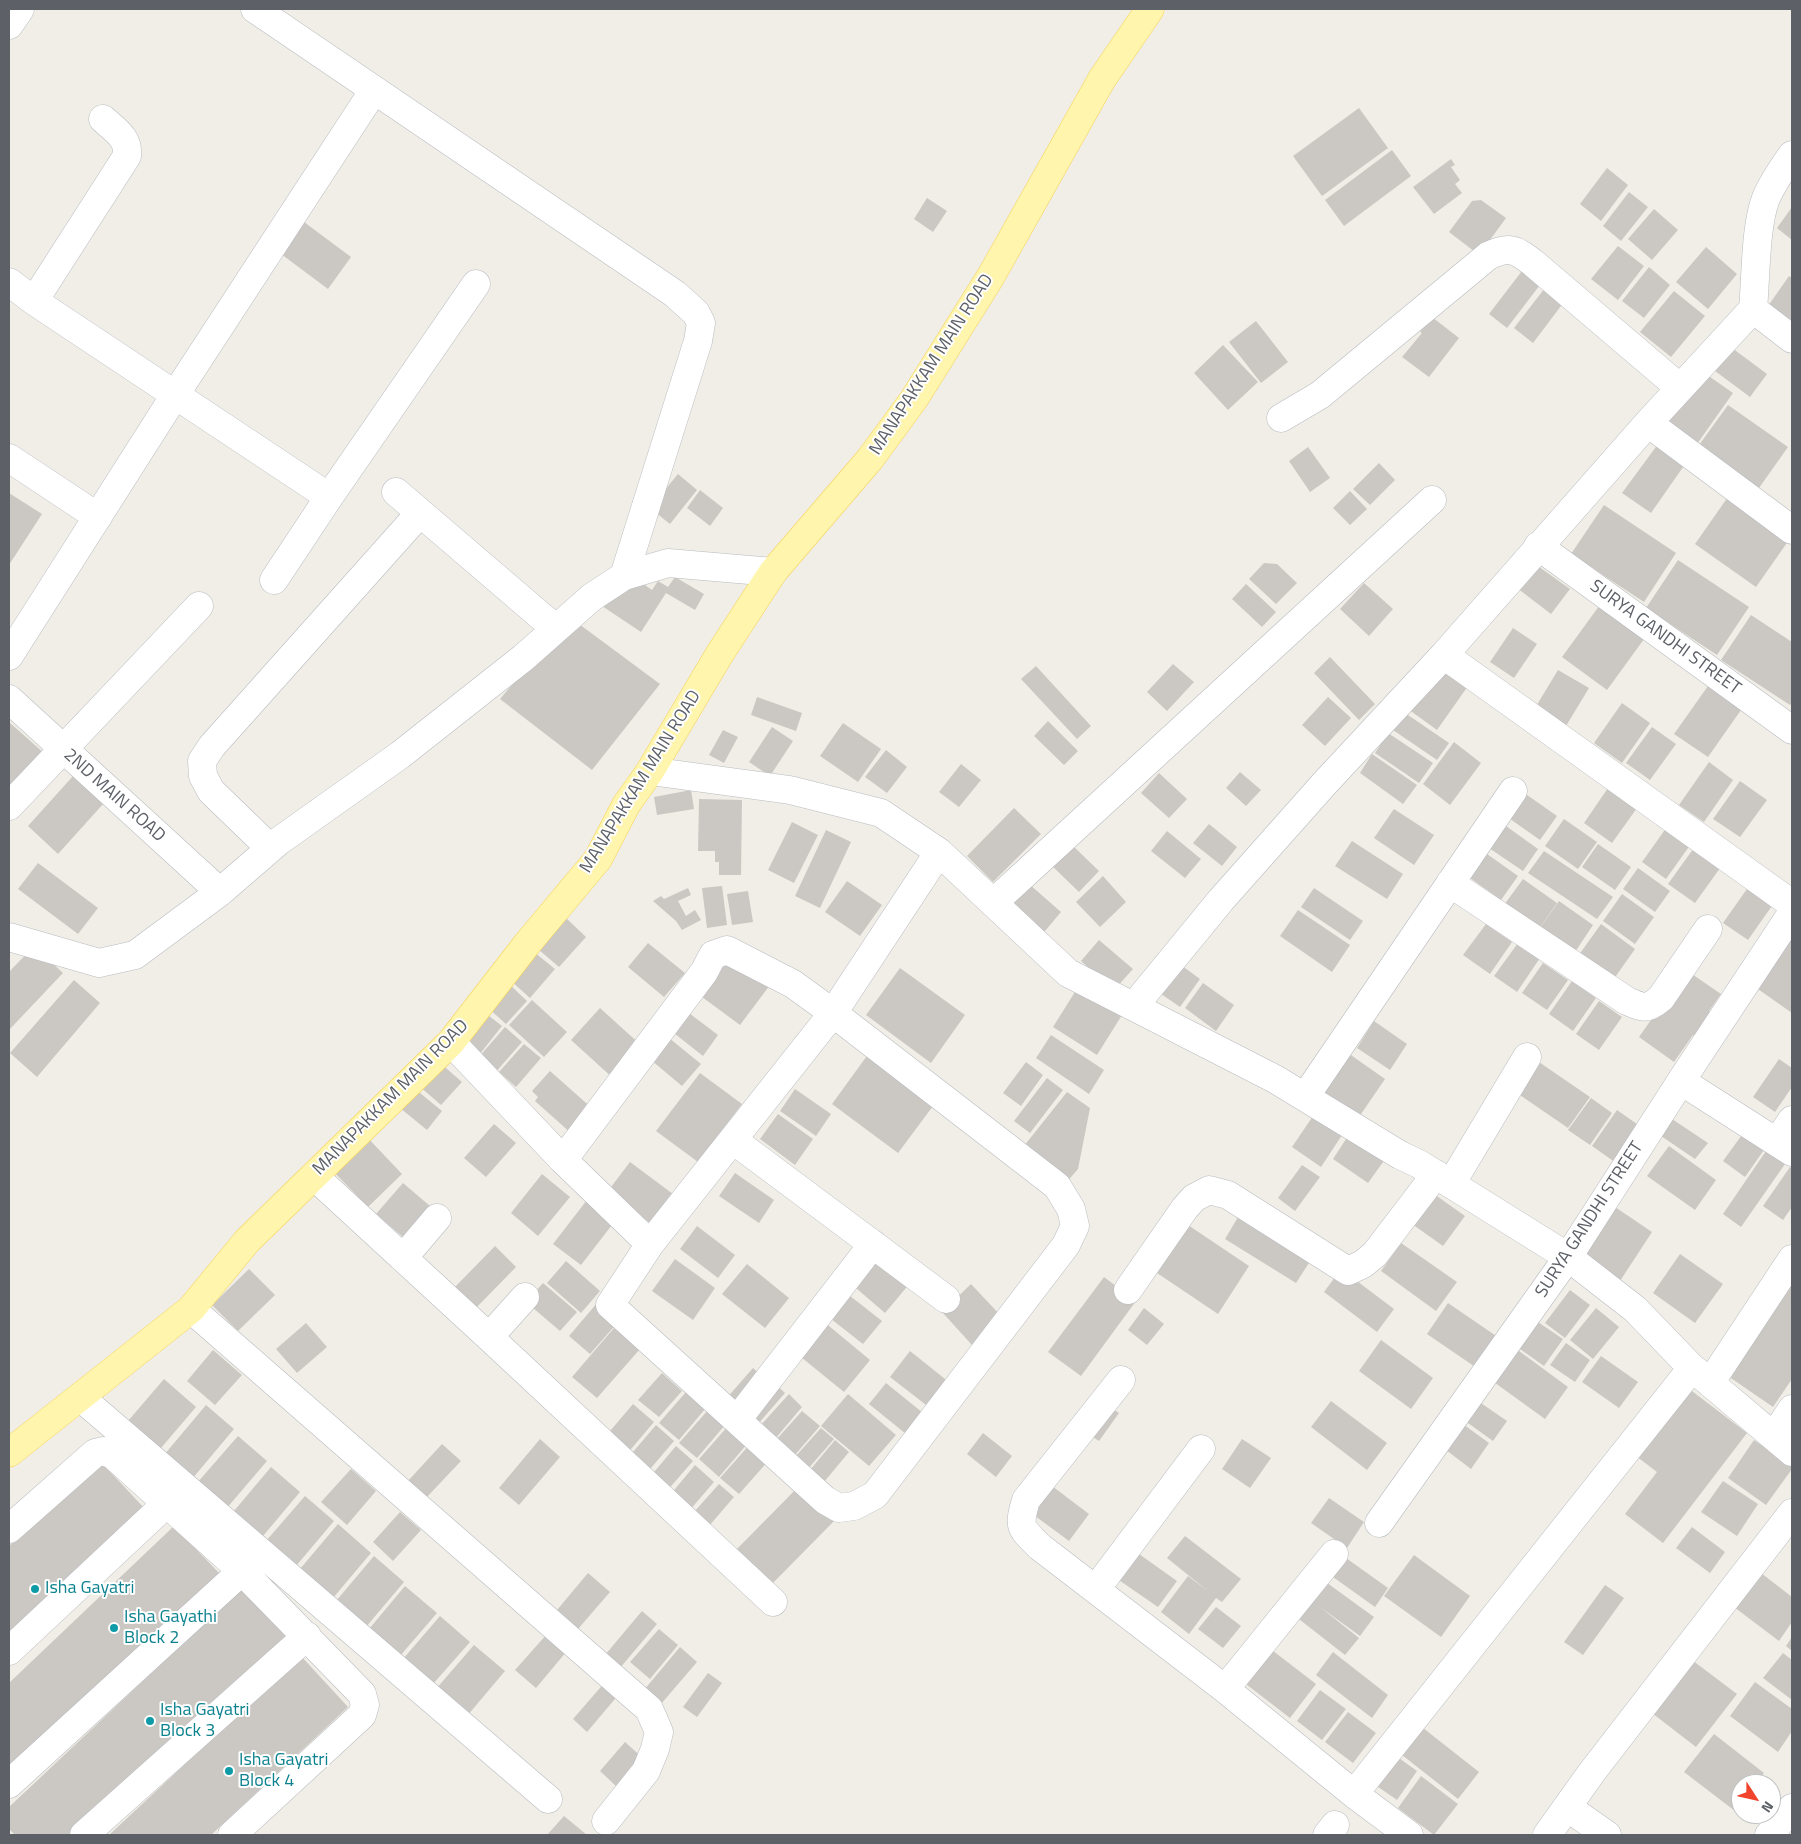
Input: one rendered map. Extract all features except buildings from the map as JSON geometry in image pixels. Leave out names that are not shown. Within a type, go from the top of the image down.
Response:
[{"type":"main road","name":"MANAPAKKAM MAIN ROAD","points":[[9,1454],[191,1309],[247,1241],[451,1042],[527,944],[598,859],[626,805],[650,771],[773,572],[870,459],[914,399],[991,276],[1102,79],[1150,9]]},
{"type":"street","points":[[9,25],[20,9]]},
{"type":"street","points":[[255,9],[675,294],[696,313],[701,324],[698,341],[624,576]]},
{"type":"street","points":[[9,656],[175,395],[374,90]]},
{"type":"street","points":[[34,301],[127,156],[128,148],[125,140],[103,119]]},
{"type":"street","points":[[1134,1006],[1220,900],[1317,791],[1444,655],[1648,423],[1754,309],[1760,231],[1765,200],[1773,182],[1792,156]]},
{"type":"street","points":[[1281,418],[1320,395],[1488,256],[1502,250],[1517,251],[1532,262],[1680,388]]},
{"type":"street","points":[[9,282],[34,301],[329,497]]},
{"type":"street","points":[[274,580],[476,284]]},
{"type":"street","points":[[1754,309],[1792,339]]},
{"type":"street","points":[[1648,423],[1792,530]]},
{"type":"street","points":[[9,458],[98,517]]},
{"type":"street","points":[[396,492],[556,630]]},
{"type":"street","points":[[994,903],[1432,500]]},
{"type":"street","points":[[270,848],[211,791],[203,776],[202,761],[212,746],[420,513]]},
{"type":"street","name":"SURYA GANDHI STREET","points":[[1538,546],[1792,730]]},
{"type":"street","points":[[9,937],[99,964],[135,955],[220,892],[270,848],[400,755],[523,658],[592,597],[624,576],[668,563],[773,572]]},
{"type":"street","points":[[9,806],[199,606]]},
{"type":"street","points":[[1444,655],[1792,904]]},
{"type":"street","name":"2ND MAIN ROAD","points":[[9,699],[220,892]]},
{"type":"street","points":[[650,771],[790,790],[881,813],[940,852],[1068,973],[1275,1079],[1400,1155],[1444,1179],[1568,1257],[1635,1309],[1701,1376],[1783,1444],[1792,1409]]},
{"type":"street","points":[[1305,1097],[1513,791]]},
{"type":"street","points":[[562,1160],[704,972],[712,955],[727,950],[793,984],[833,1013],[1057,1186],[1072,1209],[1075,1226],[1066,1245],[875,1495],[854,1506],[839,1508],[825,1500],[610,1304],[650,1244],[833,1013],[940,852]]},
{"type":"street","points":[[1450,883],[1627,1001],[1641,1008],[1652,1006],[1661,998],[1708,929]]},
{"type":"street","name":"SURYA GANDHI STREET","points":[[1379,1523],[1568,1257],[1792,913]]},
{"type":"street","points":[[451,1042],[562,1160],[650,1244]]},
{"type":"street","points":[[1128,1290],[1185,1208],[1194,1198],[1210,1190],[1228,1195],[1348,1270],[1364,1264],[1444,1179],[1527,1057]]},
{"type":"street","points":[[1681,1081],[1785,1147],[1792,1120]]},
{"type":"street","points":[[733,1140],[946,1299]]},
{"type":"street","points":[[314,1176],[489,1336],[773,1602]]},
{"type":"street","points":[[403,1258],[437,1218]]},
{"type":"street","points":[[737,1420],[872,1244]]},
{"type":"street","points":[[1354,1794],[1701,1376],[1792,1260]]},
{"type":"street","points":[[489,1336],[525,1297]]},
{"type":"street","points":[[191,1309],[649,1709],[659,1732],[655,1749],[646,1771],[606,1821]]},
{"type":"street","points":[[1121,1380],[1026,1500],[1020,1520],[1025,1531],[1040,1547],[1225,1688],[1354,1794],[1408,1835]]},
{"type":"street","points":[[80,1397],[548,1799]]},
{"type":"street","points":[[1096,1589],[1201,1449]]},
{"type":"street","points":[[9,1529],[94,1453],[104,1451],[113,1455],[242,1571],[362,1694],[365,1705],[362,1715],[232,1835]]},
{"type":"street","points":[[9,1651],[166,1504]]},
{"type":"street","points":[[1547,1835],[1592,1772],[1792,1513]]},
{"type":"street","points":[[1225,1688],[1334,1554]]},
{"type":"street","points":[[9,1784],[242,1571]]},
{"type":"street","points":[[84,1835],[306,1636]]},
{"type":"street","points":[[1567,1807],[1607,1835]]},
{"type":"street","points":[[1769,1835],[1792,1808]]},
{"type":"place","name":"Isha Gayatri","points":[[35,1589]]},
{"type":"place","name":"Isha Gayathi Block 2","points":[[114,1628]]},
{"type":"place","name":"Isha Gayatri Block 3","points":[[150,1721]]},
{"type":"place","name":"Isha Gayatri Block 4","points":[[229,1771]]}]
